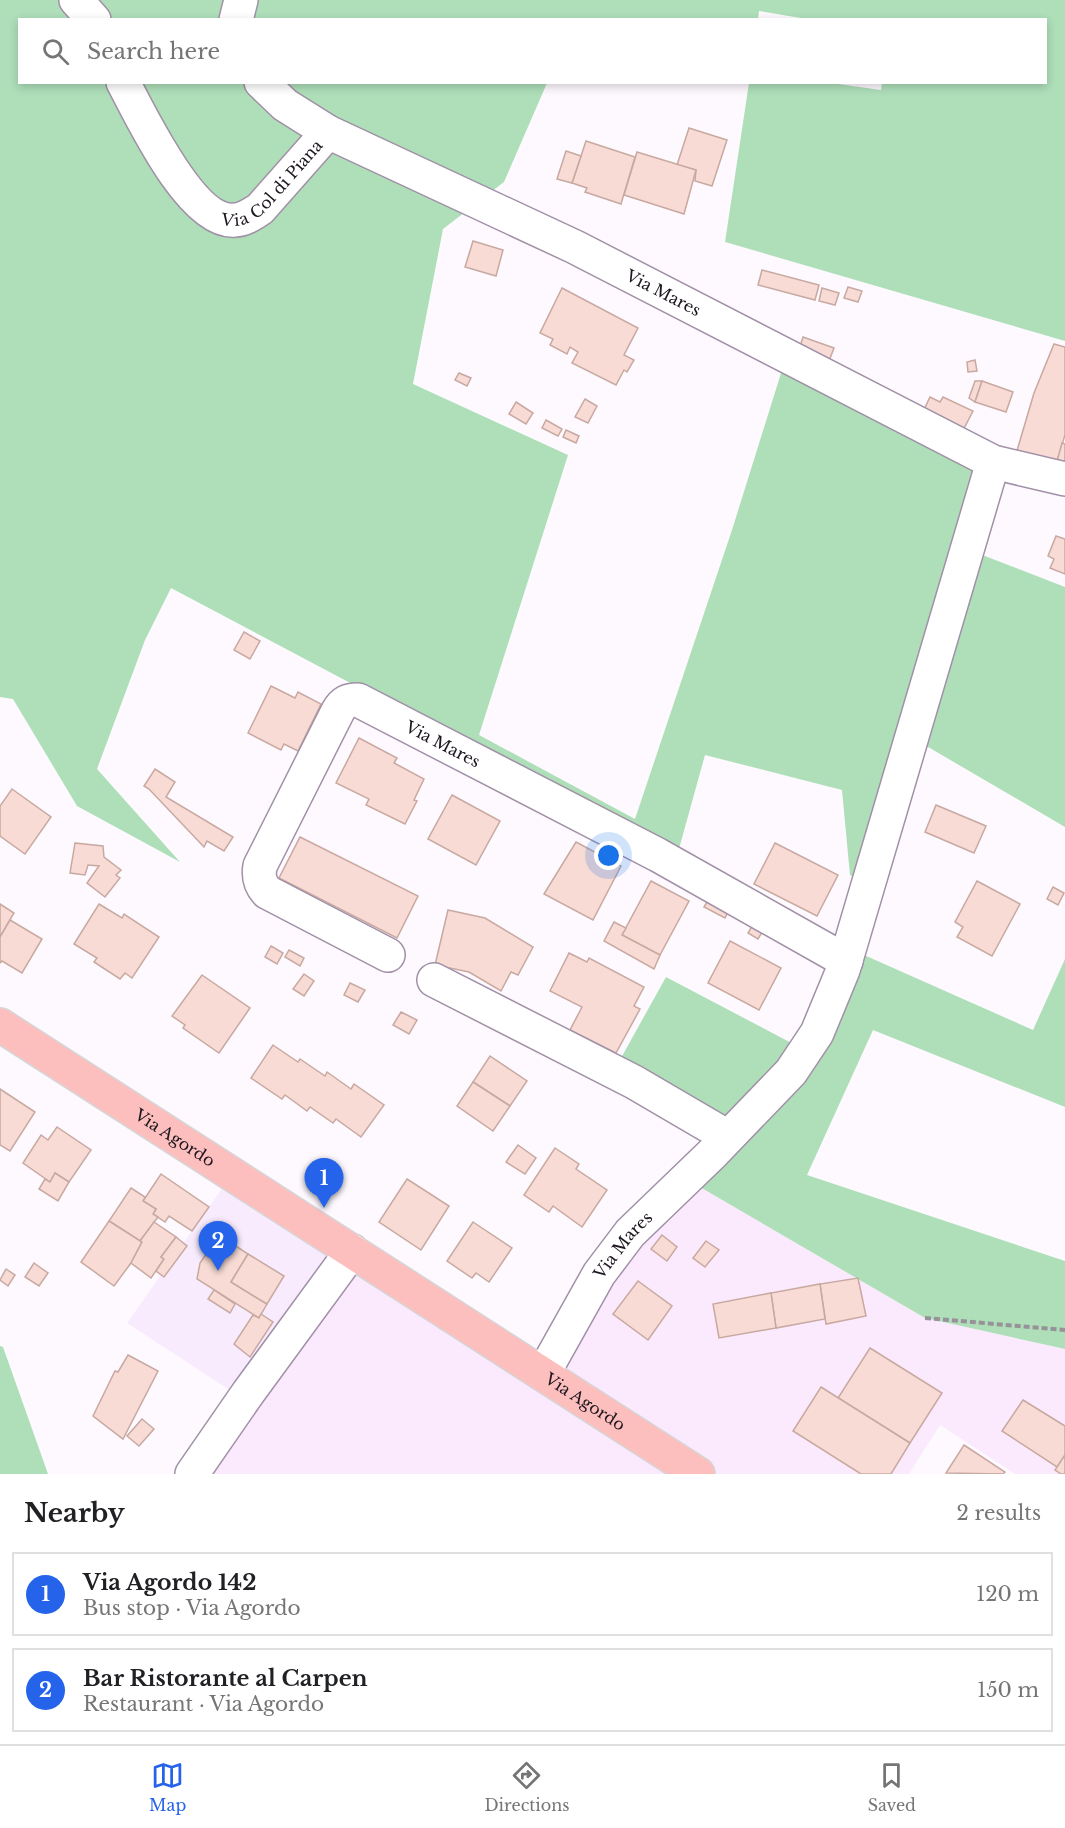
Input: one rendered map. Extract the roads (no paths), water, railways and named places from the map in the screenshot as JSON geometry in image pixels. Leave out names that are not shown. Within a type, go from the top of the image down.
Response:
[{"type":"main road","name":"Via Agordo","points":[[0,1025],[698,1474]]},
{"type":"street","points":[[76,0],[92,18]]},
{"type":"street","points":[[236,18],[241,0]]},
{"type":"street","name":"Via Col di Piana","points":[[124,84],[171,169],[195,199],[209,212],[222,219],[235,220],[260,209],[328,132],[285,105],[263,84]]},
{"type":"street","name":"Via Mares","points":[[328,132],[575,247],[993,462],[1065,479]]},
{"type":"street","name":"Via Mares","points":[[543,1374],[600,1274],[630,1233],[728,1137],[791,1071],[817,1033],[846,961],[993,462]]},
{"type":"street","name":"Via Mares","points":[[388,955],[267,892],[258,874],[338,711],[346,701],[352,700],[368,705],[647,850],[846,961]]},
{"type":"street","points":[[434,980],[634,1082],[728,1137]]},
{"type":"street","points":[[192,1474],[352,1251]]},
{"type":"place","name":"Via Agordo 142","points":[[324,1208]]},
{"type":"place","name":"Bar Ristorante al Carpen","points":[[218,1271]]}]
